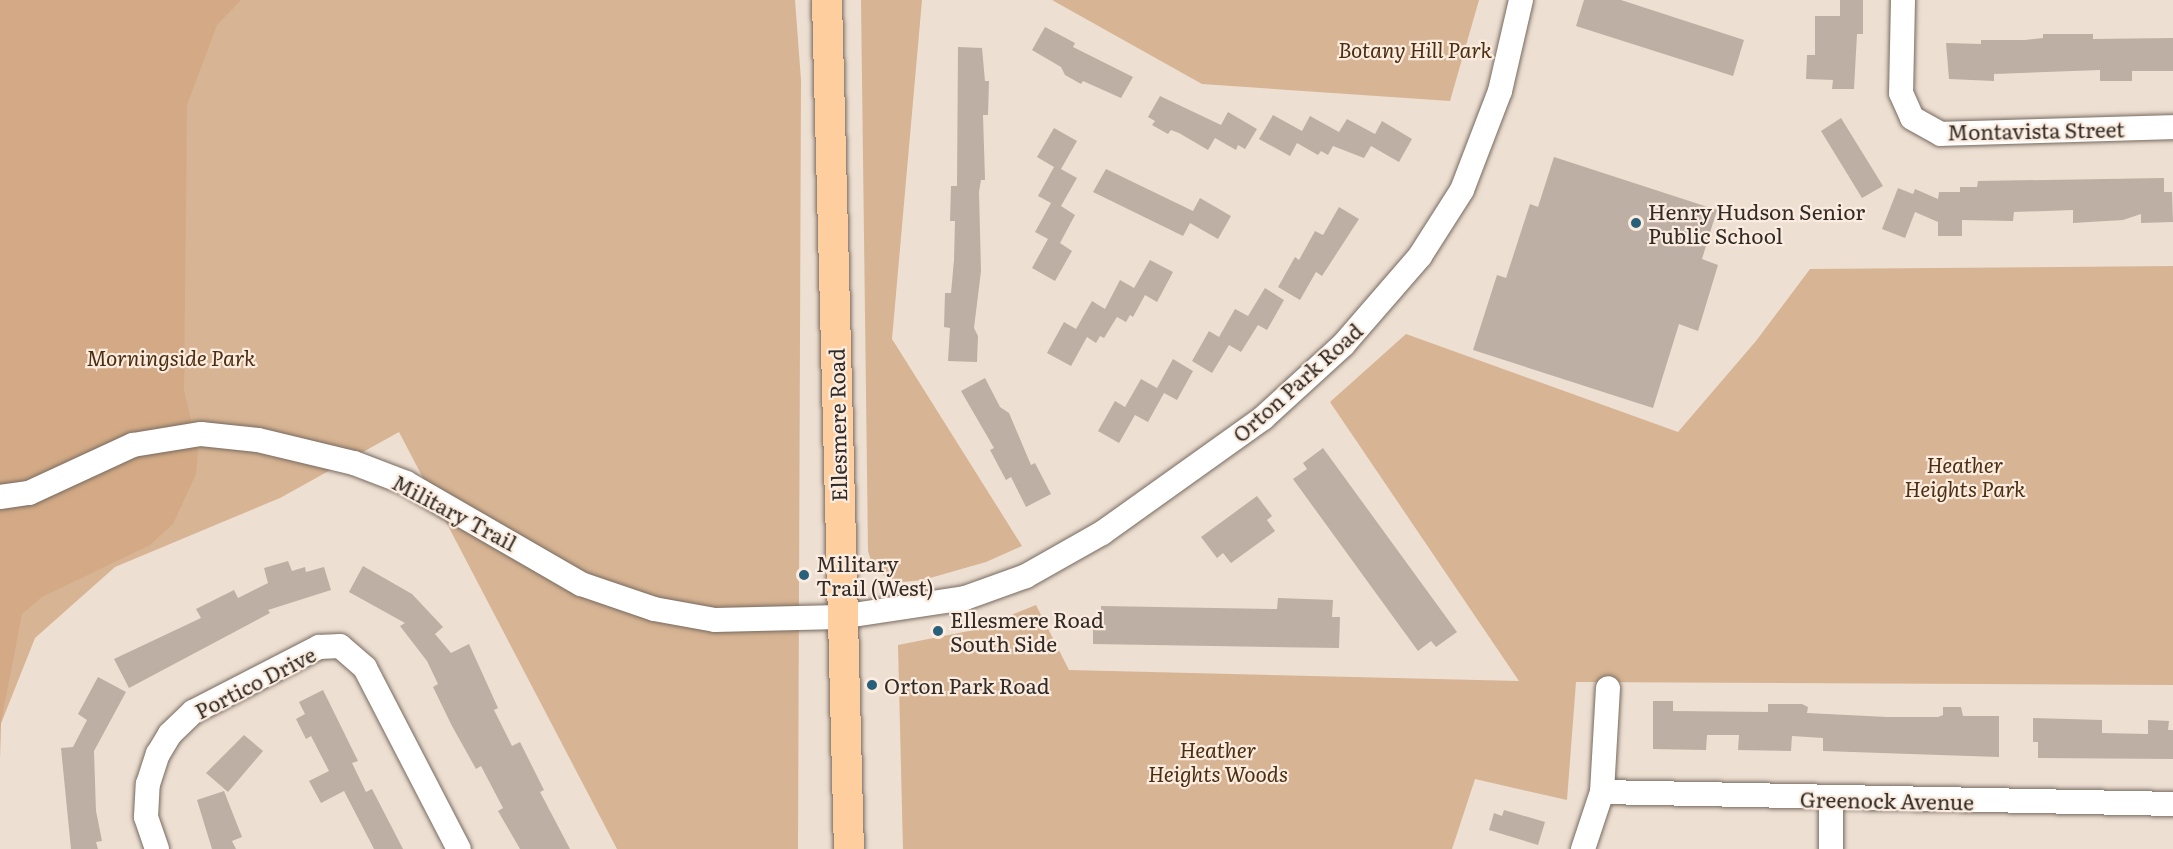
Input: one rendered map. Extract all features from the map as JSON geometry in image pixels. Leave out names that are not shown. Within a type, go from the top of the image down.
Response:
[{"type":"main road","name":"Ellesmere Road","points":[[827,0],[840,617],[849,849]]},
{"type":"street","name":"Orton Park Road","points":[[840,617],[946,604],[1026,576],[1084,544],[1170,487],[1263,418],[1326,363],[1420,256],[1462,190],[1500,91],[1521,0]]},
{"type":"street","name":"Montavista Street","points":[[1903,1],[1901,93],[1912,118],[1941,134],[2173,127]]},
{"type":"street","name":"Military Trail","points":[[0,497],[29,493],[133,445],[201,434],[258,440],[354,463],[406,483],[574,580],[617,599],[715,620],[840,617]]},
{"type":"street","name":"Portico Drive","points":[[157,849],[146,817],[148,784],[158,754],[170,734],[193,711],[319,647],[340,645],[365,668],[459,849]]},
{"type":"street","points":[[1582,849],[1602,792],[1608,688]]},
{"type":"street","name":"Greenock Avenue","points":[[1602,792],[1832,799],[2173,804]]},
{"type":"street","points":[[1831,849],[1832,799]]},
{"type":"green space","points":[[0,0],[795,0],[801,80],[798,849],[617,849],[399,432],[280,498],[115,567],[35,638],[0,726]]},
{"type":"green space","name":"Morningside Park","points":[[0,0],[241,0],[217,25],[187,105],[184,390],[198,450],[196,474],[173,524],[150,545],[42,597],[22,614],[1,722],[0,759]]},
{"type":"green space","points":[[861,0],[922,0],[892,339],[1022,546],[986,562],[923,580],[902,582],[884,576],[871,561],[868,551]]},
{"type":"green space","name":"Botany Hill Park","points":[[1052,0],[1479,0],[1450,101],[1202,84]]},
{"type":"green space","name":"Heather Heights Park","points":[[2173,266],[2173,685],[1576,682],[1567,800],[1475,779],[1452,849],[903,849],[898,645],[974,630],[1036,605],[1069,670],[1519,681],[1330,402],[1406,334],[1678,432],[1756,341],[1810,269]]},
{"type":"building","points":[[1584,0],[1621,0],[1744,40],[1733,76],[1576,26]]},
{"type":"building","points":[[1840,0],[1863,0],[1863,34],[1857,34],[1854,89],[1832,89],[1833,80],[1806,79],[1807,55],[1815,55],[1815,16],[1840,16]]},
{"type":"building","points":[[1045,27],[1075,43],[1073,47],[1133,77],[1121,98],[1083,81],[1081,84],[1065,75],[1061,67],[1032,50]]},
{"type":"building","points":[[2043,34],[2093,34],[2093,39],[2173,38],[2173,71],[2132,71],[2132,81],[2100,81],[2100,70],[1994,74],[1994,81],[1949,79],[1946,43],[1981,44],[1981,40],[2025,40],[2043,38]]},
{"type":"building","points":[[958,47],[982,48],[985,81],[989,81],[988,115],[983,115],[985,180],[981,180],[979,192],[981,271],[974,328],[978,336],[977,362],[948,361],[950,328],[944,327],[945,293],[951,293],[954,260],[955,221],[950,221],[951,186],[957,186]]},
{"type":"building","points":[[1160,96],[1221,125],[1228,112],[1257,129],[1245,149],[1238,145],[1236,150],[1215,138],[1208,150],[1179,133],[1171,130],[1168,134],[1152,125],[1155,121],[1148,117]]},
{"type":"building","points":[[1273,115],[1302,131],[1310,116],[1339,132],[1347,119],[1375,134],[1382,121],[1412,139],[1399,162],[1371,146],[1364,158],[1333,146],[1328,155],[1321,151],[1318,155],[1297,143],[1290,156],[1259,139]]},
{"type":"building","points":[[1841,118],[1883,186],[1862,198],[1821,131]]},
{"type":"building","points":[[1054,128],[1077,141],[1061,169],[1077,178],[1061,206],[1075,215],[1060,243],[1072,251],[1055,281],[1032,268],[1048,239],[1035,232],[1051,203],[1038,196],[1054,167],[1037,157]]},
{"type":"building","points":[[1554,157],[1717,210],[1702,259],[1718,265],[1698,331],[1679,324],[1653,408],[1473,350],[1497,275],[1506,278],[1530,204],[1538,207]]},
{"type":"building","points":[[1106,169],[1193,211],[1200,198],[1231,216],[1218,239],[1190,223],[1183,236],[1093,192]]},
{"type":"building","points":[[2164,178],[2164,192],[2172,192],[2173,222],[2141,223],[2141,214],[2123,220],[2073,223],[2073,210],[2014,212],[2013,221],[1962,220],[1962,236],[1938,236],[1938,222],[1915,212],[1905,238],[1882,229],[1898,188],[1913,194],[1915,189],[1938,199],[1939,192],[1960,192],[1960,187],[1977,187],[1978,181]]},
{"type":"building","points":[[1339,207],[1359,219],[1322,276],[1316,272],[1300,300],[1278,287],[1295,257],[1299,260],[1315,231],[1323,235]]},
{"type":"building","points":[[1150,260],[1173,272],[1157,302],[1145,295],[1133,317],[1130,315],[1126,322],[1117,317],[1104,338],[1100,336],[1096,343],[1087,337],[1071,366],[1047,353],[1064,322],[1076,329],[1092,301],[1105,309],[1120,280],[1134,288]]},
{"type":"building","points":[[1265,288],[1284,300],[1267,330],[1258,325],[1241,352],[1229,345],[1212,373],[1192,361],[1209,331],[1219,337],[1235,309],[1248,316]]},
{"type":"building","points":[[1173,359],[1193,371],[1177,400],[1164,393],[1148,422],[1135,415],[1119,443],[1098,431],[1115,401],[1125,407],[1141,379],[1157,388]]},
{"type":"building","points":[[985,378],[1000,407],[1009,413],[1031,465],[1035,463],[1051,494],[1026,507],[1011,477],[1006,480],[990,450],[994,448],[961,391]]},
{"type":"building","points":[[1323,448],[1457,632],[1436,647],[1431,641],[1418,651],[1293,479],[1307,469],[1303,463]]},
{"type":"building","points":[[1257,496],[1272,516],[1267,520],[1275,531],[1231,563],[1223,553],[1217,558],[1201,537]]},
{"type":"building","points":[[288,561],[292,571],[305,567],[306,572],[324,567],[331,590],[268,610],[270,613],[129,688],[114,659],[201,618],[196,609],[234,590],[238,598],[268,583],[264,568]]},
{"type":"building","points":[[363,566],[412,594],[443,627],[435,634],[451,653],[469,644],[498,708],[494,710],[512,746],[520,742],[544,790],[540,792],[570,849],[520,849],[498,811],[503,808],[481,766],[476,769],[452,726],[433,687],[438,684],[427,661],[400,626],[405,623],[349,592]]},
{"type":"building","points":[[1278,598],[1333,600],[1332,617],[1340,617],[1339,648],[1093,644],[1093,617],[1101,617],[1101,606],[1277,609]]},
{"type":"building","points":[[98,677],[126,692],[94,751],[96,811],[102,841],[96,842],[98,849],[71,849],[61,748],[73,747],[87,720],[78,714]]},
{"type":"building","points":[[323,690],[358,761],[352,763],[366,792],[372,789],[403,849],[374,849],[344,791],[321,803],[309,781],[329,771],[311,736],[306,739],[296,719],[305,714],[299,702]]},
{"type":"building","points":[[1653,701],[1673,701],[1673,711],[1768,712],[1768,704],[1802,704],[1808,707],[1807,713],[1887,717],[1938,717],[1943,715],[1943,707],[1961,707],[1963,716],[1999,716],[1999,757],[1823,751],[1823,738],[1792,736],[1791,751],[1738,750],[1739,735],[1707,735],[1706,750],[1653,749]]},
{"type":"building","points":[[2033,718],[2102,720],[2102,733],[2148,734],[2148,720],[2169,721],[2168,730],[2173,730],[2173,759],[2038,758],[2038,742],[2033,742]]},
{"type":"building","points":[[244,735],[263,751],[228,792],[206,773]]},
{"type":"building","points":[[224,791],[242,837],[232,841],[236,849],[212,849],[197,800]]},
{"type":"building","points":[[1504,810],[1545,822],[1538,845],[1489,830],[1494,813],[1502,816]]},
{"type":"place","name":"Henry Hudson Senior Public School","points":[[1636,223]]},
{"type":"place","name":"Military Trail (West)","points":[[804,575]]},
{"type":"place","name":"Ellesmere Road South Side","points":[[938,631]]},
{"type":"place","name":"Orton Park Road","points":[[872,685]]},
{"type":"park label","name":"Heather Heights Woods","points":[[1218,761]]}]
